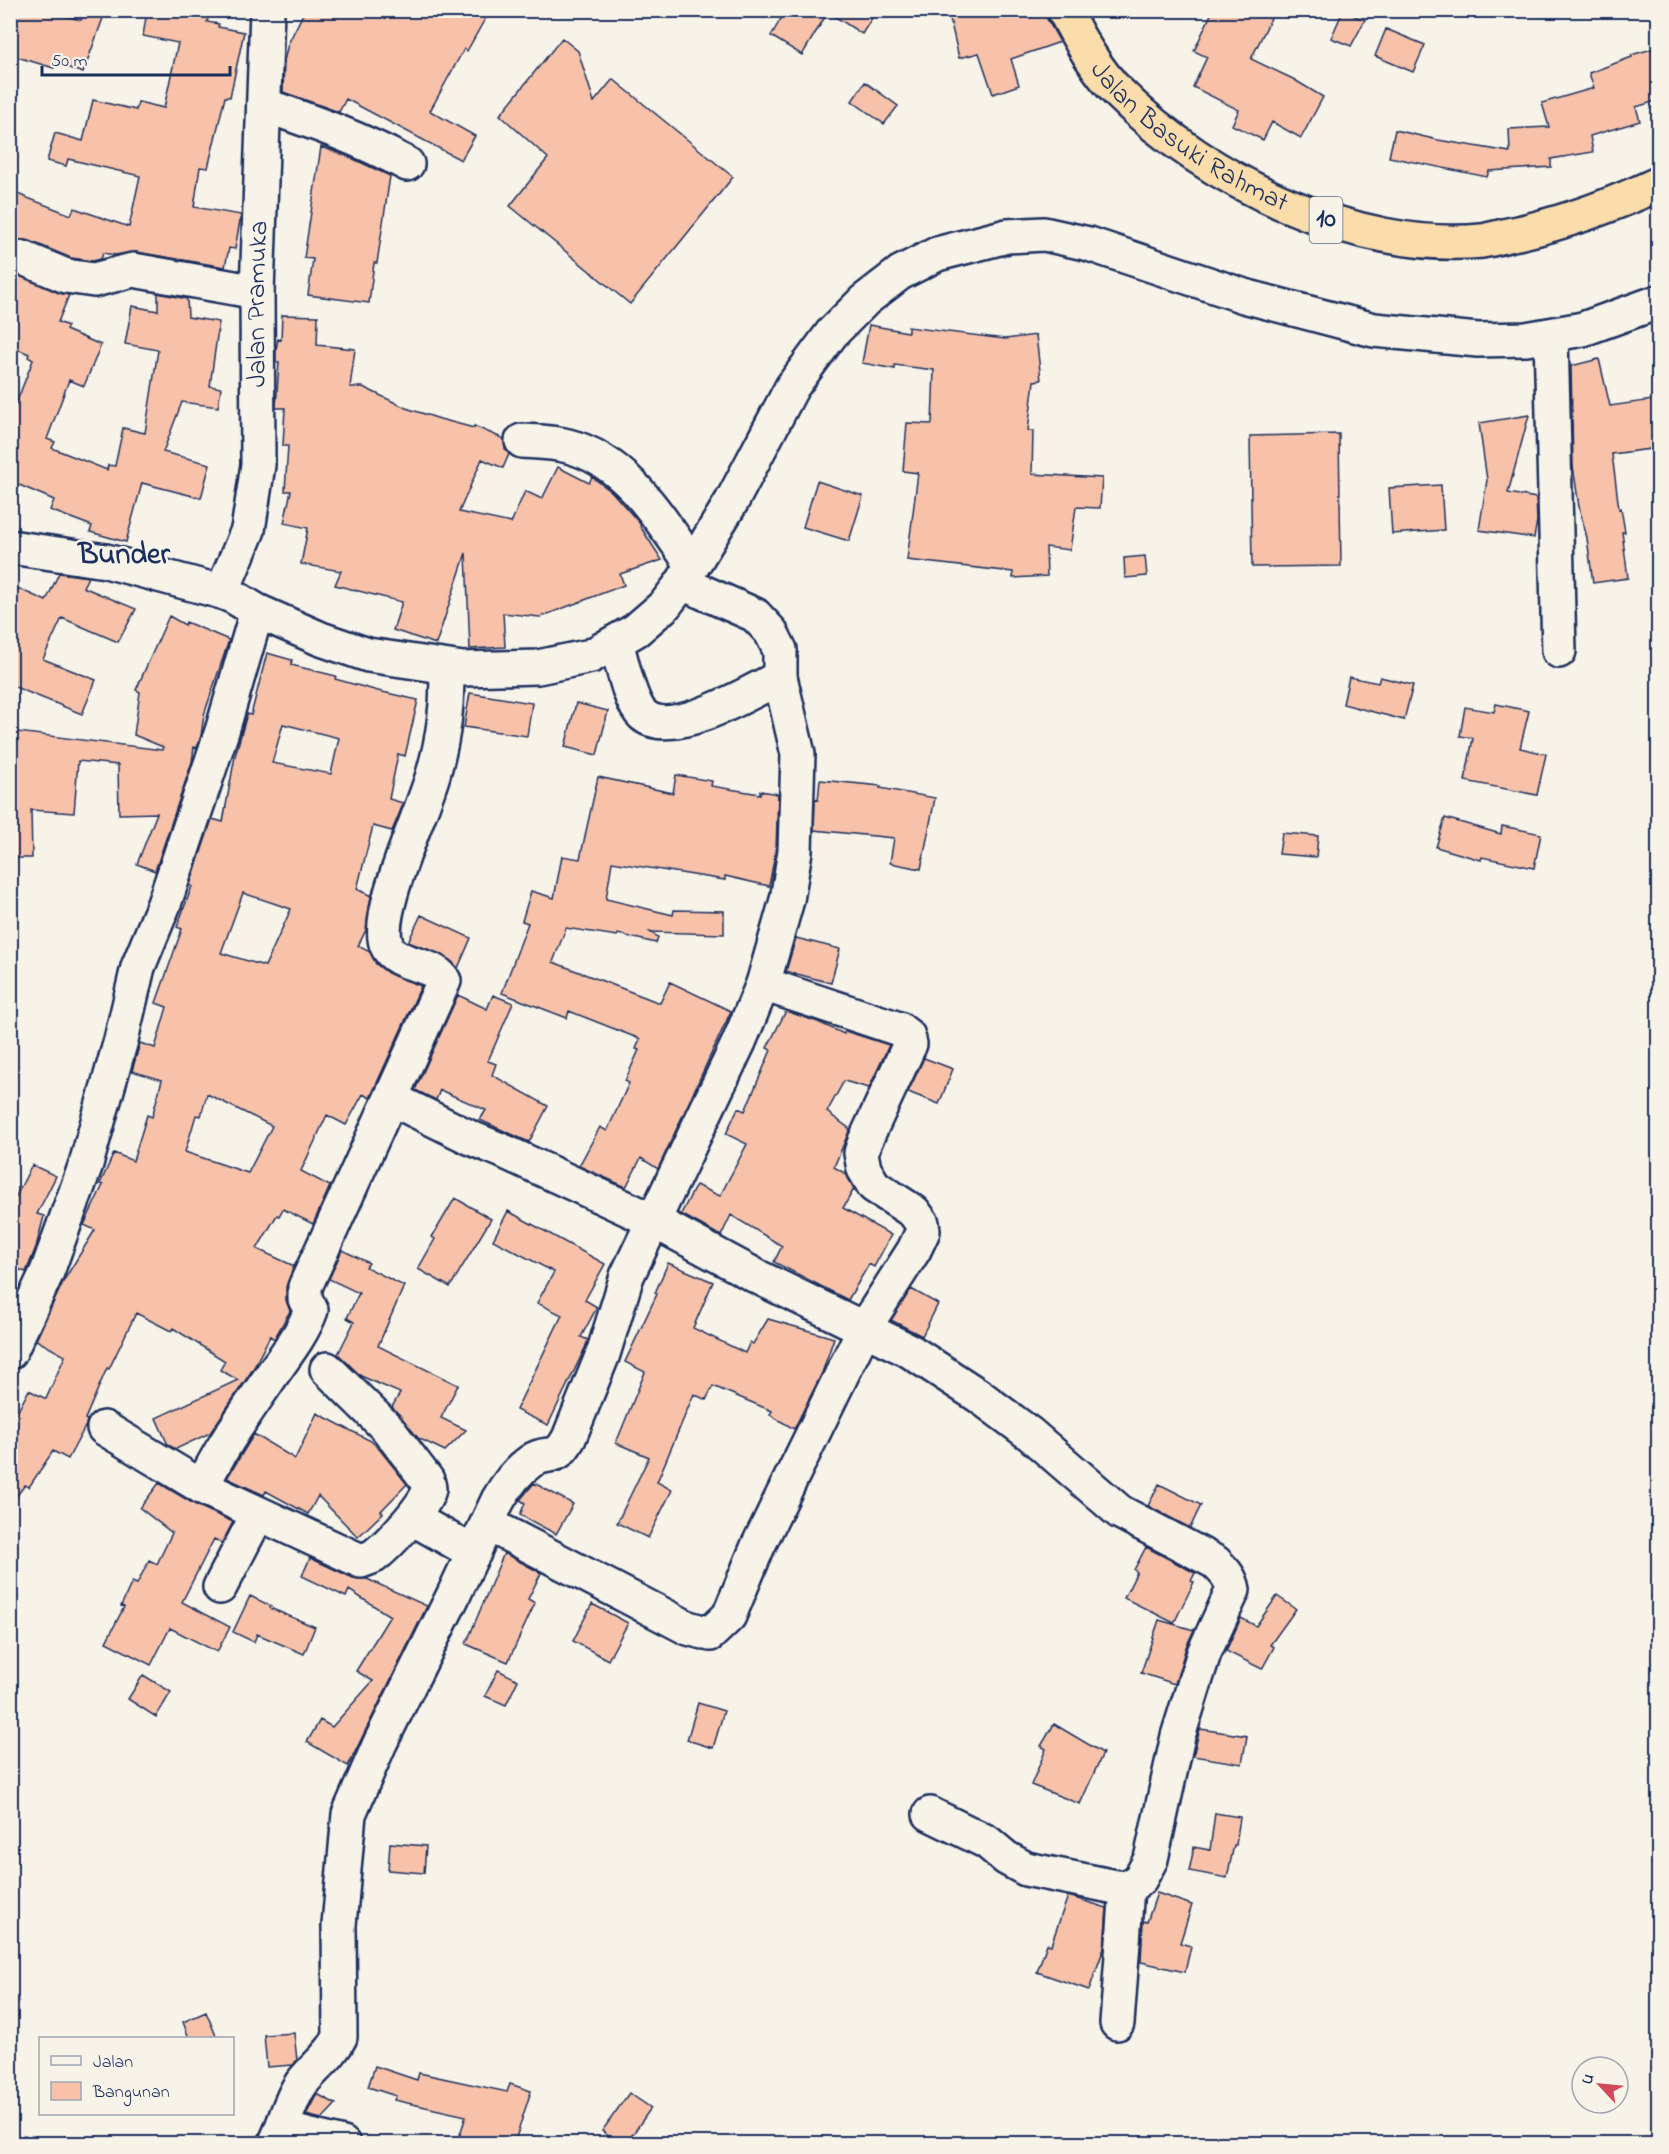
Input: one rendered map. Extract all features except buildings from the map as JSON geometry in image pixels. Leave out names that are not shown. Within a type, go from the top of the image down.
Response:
[{"type":"highway","name":"Jalan Basuki Rahmat","points":[[1064,10],[1086,49],[1118,92],[1168,138],[1221,172],[1275,199],[1331,221],[1381,235],[1423,241],[1483,241],[1544,227],[1613,205],[1659,184]]},
{"type":"street","name":"Jalan Pramuka","points":[[222,592],[249,530],[258,465],[258,292],[267,10]]},
{"type":"street","points":[[264,105],[331,128],[380,149],[407,164]]},
{"type":"street","points":[[10,547],[106,561],[222,592],[257,611],[321,639],[368,655],[463,669],[538,667],[591,656],[636,630],[665,605],[732,501],[792,387],[832,333],[865,300],[900,273],[937,254],[1007,236],[1044,234],[1078,241],[1244,296],[1374,330],[1478,340],[1526,339],[1583,329],[1659,302]]},
{"type":"street","points":[[23,258],[66,276],[94,280],[132,270],[258,292]]},
{"type":"street","points":[[1551,335],[1559,651]]},
{"type":"street","points":[[343,2144],[279,2136],[292,2100],[301,2084],[336,2046],[340,2037],[339,1925],[349,1814],[380,1743],[506,1487],[526,1464],[538,1457],[553,1455],[563,1449],[579,1416],[603,1354],[627,1276],[739,1042],[763,984],[787,900],[795,851],[798,754],[780,677],[780,650],[771,632],[755,615],[687,574],[652,508],[624,475],[591,454],[567,446],[522,441]]},
{"type":"street","points":[[13,1340],[47,1272],[86,1164],[122,1040],[138,967],[164,904],[222,731],[257,611]]},
{"type":"street","points":[[616,642],[630,690],[641,713],[661,722],[692,719],[741,698],[780,677]]},
{"type":"street","points":[[202,1487],[228,1438],[295,1341],[311,1310],[305,1299],[305,1287],[444,981],[438,974],[394,956],[387,948],[385,941],[386,906],[435,771],[448,692],[446,667]]},
{"type":"street","points":[[412,1518],[481,1538],[688,1628],[710,1634],[729,1616],[758,1546],[864,1327],[914,1250],[923,1231],[922,1223],[914,1212],[874,1186],[864,1169],[861,1153],[910,1044],[908,1036],[899,1029],[763,984]]},
{"type":"street","points":[[392,1099],[471,1138],[654,1221],[756,1276],[910,1350],[979,1396],[1030,1434],[1120,1512],[1215,1562],[1232,1581],[1233,1590],[1204,1653],[1178,1736],[1150,1859],[1140,1879],[1127,1888],[1026,1869],[1006,1858],[987,1842],[930,1814]]},
{"type":"street","points":[[104,1428],[202,1487],[361,1561],[371,1558],[381,1550],[412,1518],[429,1488],[427,1480],[387,1428],[327,1369]]},
{"type":"street","points":[[220,1587],[258,1514]]},
{"type":"street","points":[[1117,2023],[1127,1888]]},
{"type":"district","name":"Bunder","points":[[124,556]]}]
